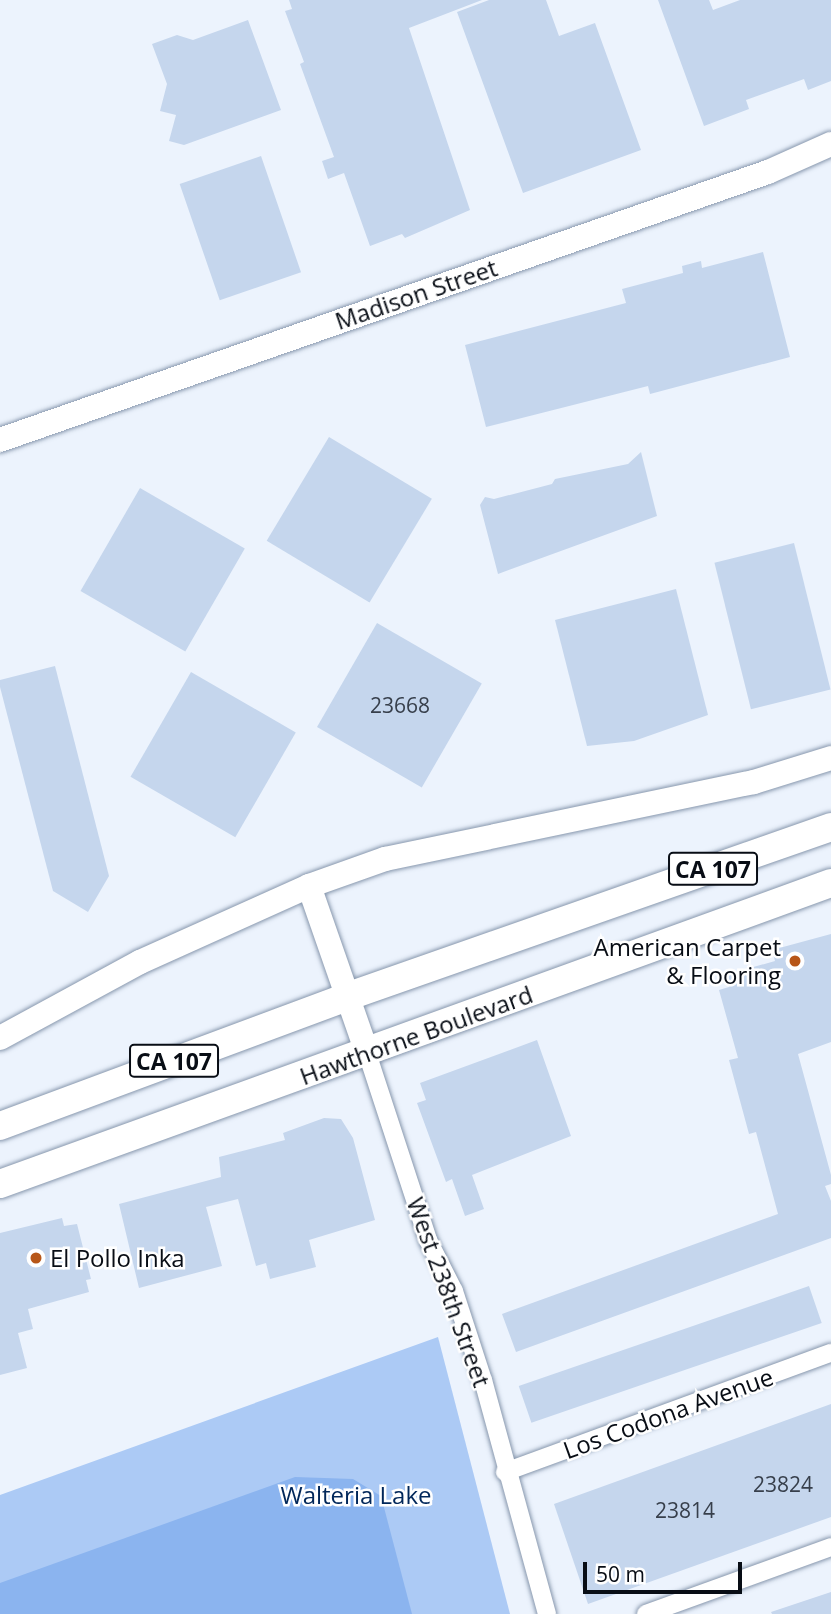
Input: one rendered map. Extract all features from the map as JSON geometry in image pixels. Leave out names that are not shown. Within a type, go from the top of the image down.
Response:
[{"type":"main road","name":"CA 107","points":[[0,1126],[349,996],[831,827]]},
{"type":"main road","name":"Hawthorne Boulevard","points":[[0,1185],[831,883]]},
{"type":"street","name":"Madison Street","points":[[0,440],[768,172],[831,144]]},
{"type":"street","points":[[0,1038],[140,962],[309,886],[412,852],[754,782],[831,758]]},
{"type":"street","points":[[309,886],[367,1053]]},
{"type":"street","name":"West 238th Street","points":[[367,1053],[428,1240],[454,1291],[484,1380],[505,1472],[547,1614]]},
{"type":"street","name":"Los Codona Avenue","points":[[505,1472],[831,1353]]},
{"type":"street","points":[[646,1614],[831,1547]]},
{"type":"green space","name":"Walteria Lake","points":[[438,1337],[510,1614],[0,1614],[0,1495]]},
{"type":"shaded area","name":"Walteria Lake","points":[[295,1477],[353,1479],[381,1496],[412,1614],[0,1614],[0,1583]]},
{"type":"building","points":[[289,0],[482,0],[409,28],[470,210],[405,238],[402,234],[370,246],[344,173],[328,179],[322,161],[334,157],[300,64],[304,62],[285,11],[292,9]]},
{"type":"building","points":[[489,0],[546,0],[559,36],[595,23],[641,150],[523,193],[457,12]]},
{"type":"building","points":[[658,0],[709,0],[713,10],[740,0],[831,0],[831,81],[808,90],[804,79],[746,100],[749,109],[704,126]]},
{"type":"building","points":[[248,20],[281,110],[184,145],[169,141],[176,115],[160,111],[167,84],[152,44],[177,35],[193,40]]},
{"type":"building","points":[[261,156],[301,272],[220,300],[180,184]]},
{"type":"building","points":[[763,252],[790,357],[650,394],[648,386],[486,427],[465,345],[626,303],[622,289],[683,273],[682,266],[701,261],[702,268]]},
{"type":"building","points":[[329,437],[432,499],[370,603],[267,541]]},
{"type":"building","points":[[641,452],[657,516],[498,574],[480,505],[485,497],[494,499],[552,484],[555,479],[628,464]]},
{"type":"building","points":[[140,488],[245,548],[185,652],[81,591]]},
{"type":"building","points":[[794,543],[831,690],[751,709],[714,563]]},
{"type":"building","points":[[676,589],[708,715],[634,741],[587,746],[555,620]]},
{"type":"building","points":[[377,623],[482,684],[422,787],[317,727]]},
{"type":"building","points":[[55,666],[109,876],[88,912],[53,891],[0,687],[0,680]]},
{"type":"building","points":[[191,672],[296,732],[235,837],[130,777]]},
{"type":"building","points":[[831,934],[831,1042],[798,1054],[831,1175],[831,1184],[825,1186],[831,1201],[831,1238],[516,1352],[502,1314],[778,1214],[756,1132],[749,1134],[729,1060],[738,1058],[719,990],[729,987],[725,975],[775,961],[772,950]]},
{"type":"building","points":[[537,1040],[571,1136],[472,1175],[484,1209],[465,1216],[452,1179],[446,1182],[417,1103],[426,1100],[420,1083]]},
{"type":"building","points":[[324,1118],[341,1119],[353,1138],[375,1220],[309,1240],[316,1267],[270,1279],[266,1263],[256,1266],[238,1199],[206,1207],[222,1266],[139,1288],[119,1204],[221,1177],[219,1157],[285,1140],[283,1133]]},
{"type":"building","points":[[62,1218],[64,1226],[77,1224],[91,1279],[86,1280],[89,1292],[28,1309],[33,1329],[18,1333],[27,1368],[0,1375],[0,1233]]},
{"type":"building","points":[[809,1286],[822,1323],[531,1423],[519,1386]]},
{"type":"building","points":[[831,1404],[831,1517],[588,1604],[554,1504]]},
{"type":"building","points":[[831,1592],[831,1614],[771,1612]]},
{"type":"place","name":"American Carpet & Flooring","points":[[795,961]]},
{"type":"place","name":"El Pollo Inka","points":[[36,1258]]}]
